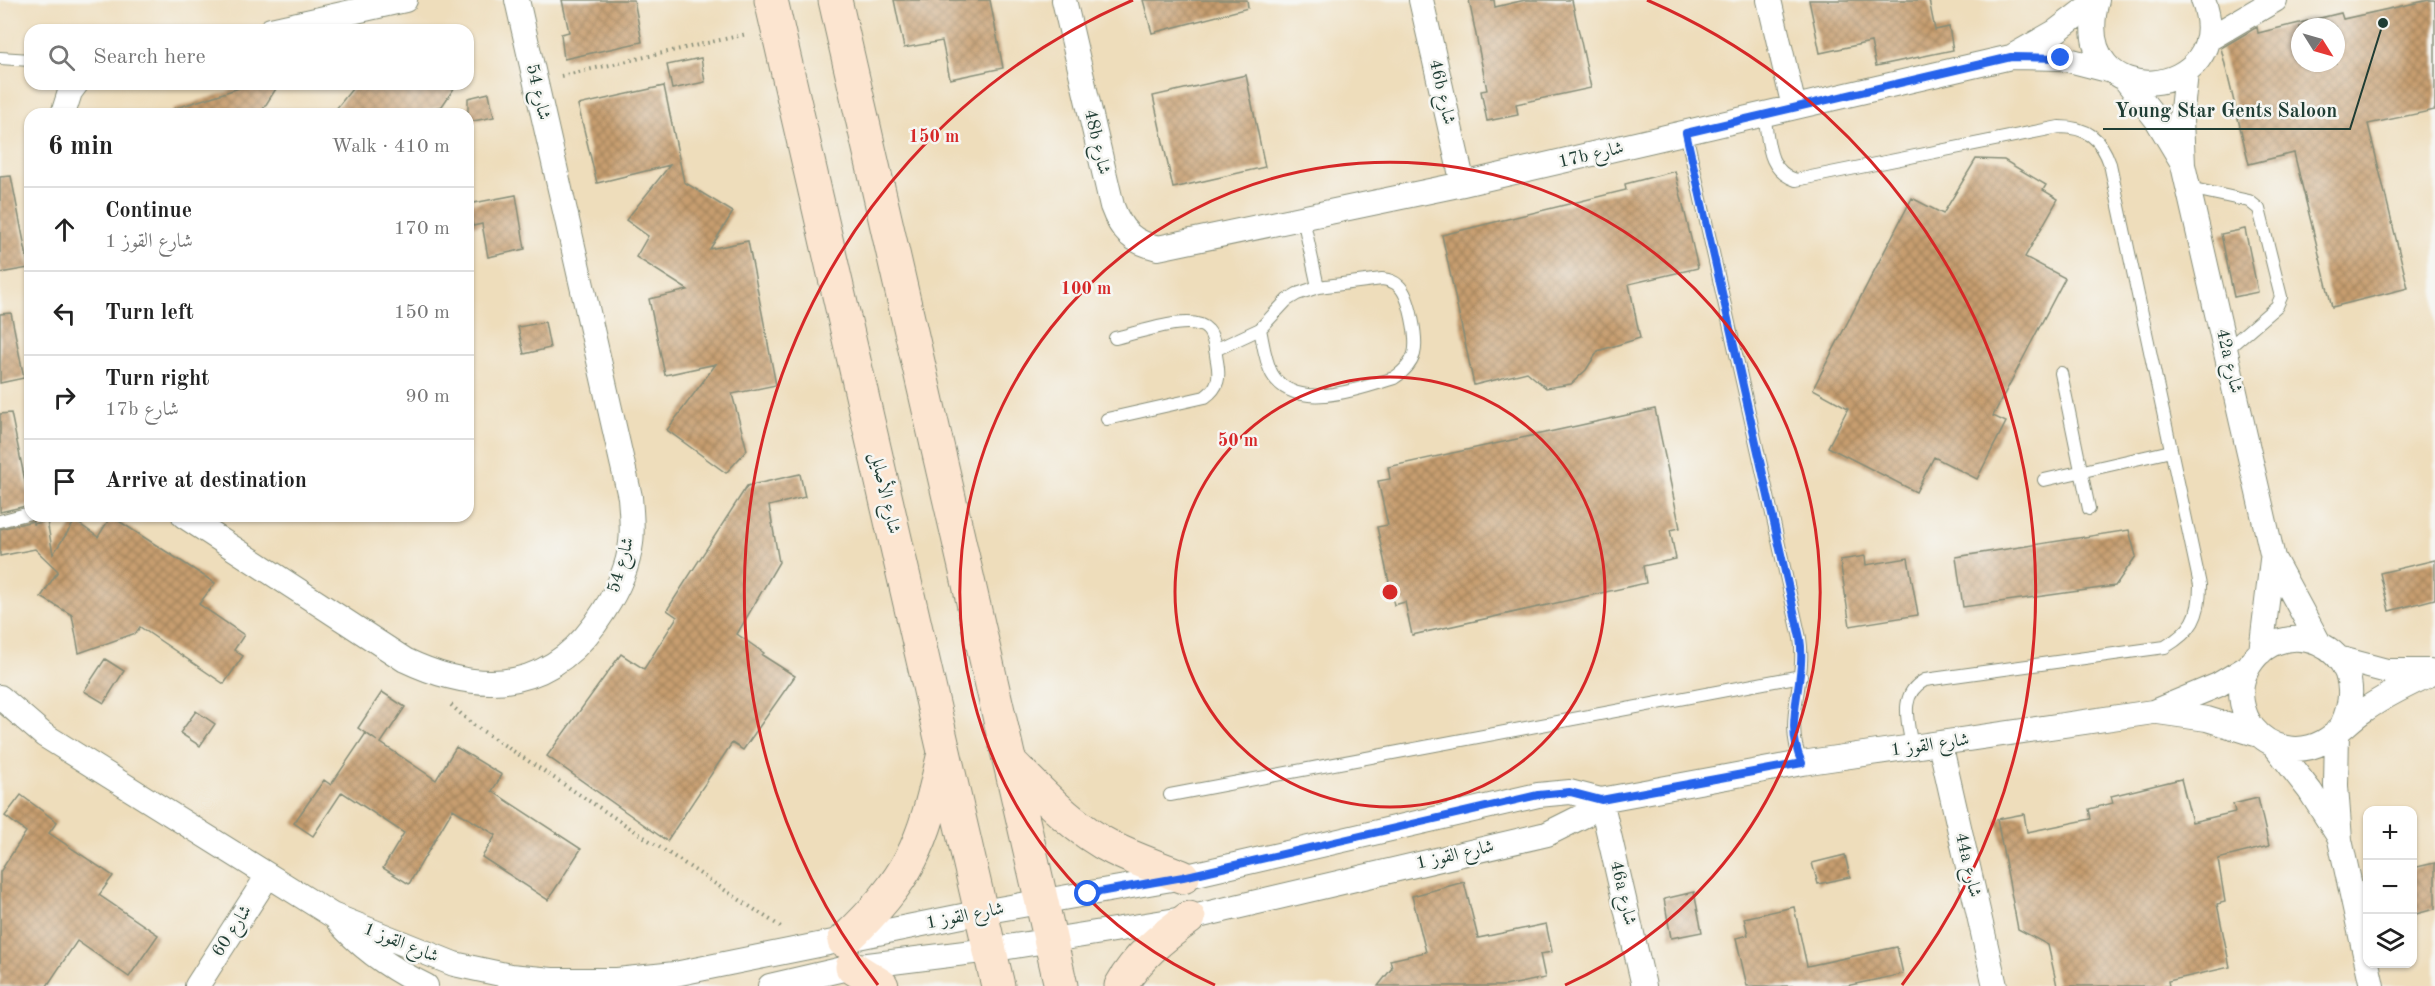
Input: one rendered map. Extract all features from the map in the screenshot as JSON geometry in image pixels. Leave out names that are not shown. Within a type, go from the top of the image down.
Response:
[{"type":"main road","points":[[835,0],[1061,986]]},
{"type":"main road","name":"شارع الأصايل","points":[[774,13],[998,986]]},
{"type":"main road","points":[[882,986],[848,954],[904,874],[930,816],[945,749]]},
{"type":"main road","points":[[1010,762],[1052,804],[1093,836],[1142,862],[1183,877]]},
{"type":"main road","points":[[1120,986],[1148,951],[1189,918]]},
{"type":"street","points":[[298,24],[405,0]]},
{"type":"street","name":"شارع 54","points":[[193,522],[405,660],[427,670],[468,681],[510,682],[553,667],[590,634],[617,591],[631,543],[630,497],[517,0]]},
{"type":"street","name":"48b شارع","points":[[1064,0],[1118,222],[1127,236],[1141,244],[1171,247]]},
{"type":"street","name":"46b شارع","points":[[1421,0],[1463,184]]},
{"type":"street","points":[[1770,0],[1794,107]]},
{"type":"street","name":"17b شارع","points":[[2011,57],[2055,32],[2097,0]]},
{"type":"street","name":"42a شارع","points":[[2097,0],[2092,21],[2093,39],[2100,56],[2157,120],[2183,165]]},
{"type":"street","points":[[2186,73],[2199,58],[2207,40],[2209,25],[2203,0]]},
{"type":"street","points":[[2207,40],[2275,0]]},
{"type":"street","name":"17b شارع","points":[[1171,247],[1463,184],[2011,57],[2061,58],[2145,84],[2167,82],[2186,73]]},
{"type":"street","name":"42a شارع","points":[[2186,73],[2181,119],[2183,165],[2273,558],[2269,604],[2254,659]]},
{"type":"street","name":"42a شارع","points":[[2273,558],[2329,650]]},
{"type":"street","points":[[2340,840],[2310,790],[2243,711],[2241,696],[2254,659],[2289,639],[2304,639],[2387,671],[2435,672]]},
{"type":"street","points":[[2329,650],[2348,673],[2352,690],[2350,709],[2340,728],[2336,786],[2340,840],[2372,986]]},
{"type":"street","name":"شارع القوز 1","points":[[770,986],[848,954],[982,912],[1183,877],[1538,795],[1570,792],[1601,800],[1802,763],[2153,712],[2218,685],[2254,659]]},
{"type":"street","points":[[2267,740],[2291,749],[2308,748],[2324,742],[2340,728],[2388,695],[2435,672]]},
{"type":"street","name":"شارع القوز 1","points":[[0,697],[44,735],[267,877],[332,915],[454,964],[510,976],[552,980],[617,980],[675,974],[812,947],[848,954],[989,950],[1189,918],[1547,834],[1586,815],[1601,800]]},
{"type":"street","name":"شارع القوز 1","points":[[2153,712],[2207,719],[2267,740]]},
{"type":"street","name":"44a شارع","points":[[1940,743],[1995,986]]},
{"type":"street","name":"46a شارع","points":[[1601,800],[1644,986]]},
{"type":"street","name":"شارع 60","points":[[197,986],[267,877]]},
{"type":"street","name":"شارع القوز 1","points":[[332,915],[355,940],[410,978],[426,986]]},
{"type":"lane","points":[[0,58],[24,60]]},
{"type":"lane","points":[[1764,114],[1771,157],[1776,168],[1785,176],[1796,180],[2059,127],[2077,127],[2093,135],[2104,147],[2110,164],[2200,585],[2200,604],[2193,622],[2182,637],[2165,647],[1925,680],[1916,685],[1906,702],[1912,747]]},
{"type":"lane","points":[[1686,133],[1800,638],[1802,653],[1800,676],[1793,705],[1792,728],[1796,750],[1802,763]]},
{"type":"lane","points":[[2188,189],[2249,201],[2259,209],[2281,297],[2277,306],[2226,350]]},
{"type":"lane","points":[[1303,218],[1318,287]]},
{"type":"lane","points":[[1215,350],[1260,329],[1287,300],[1318,287],[1383,279],[1400,286],[1408,303],[1415,343],[1414,354],[1403,372],[1383,382],[1320,396],[1298,394],[1288,390],[1272,374],[1260,329]]},
{"type":"lane","points":[[1107,418],[1205,397],[1216,387],[1218,380],[1215,350],[1208,330],[1190,322],[1115,338]]},
{"type":"lane","points":[[2061,374],[2089,509]]},
{"type":"lane","points":[[2044,480],[2171,451]]},
{"type":"lane","points":[[0,521],[24,515]]},
{"type":"lane","points":[[1170,795],[1800,676]]},
{"type":"path","points":[[536,82],[774,13]]},
{"type":"path","points":[[427,670],[446,700],[472,724],[812,947]]},
{"type":"building","points":[[562,0],[634,0],[642,42],[564,59],[561,34],[569,32]]},
{"type":"building","points":[[894,0],[990,0],[1003,68],[950,79],[942,41],[904,48]]},
{"type":"building","points":[[1143,0],[1247,0],[1248,8],[1152,33]]},
{"type":"building","points":[[1469,0],[1494,0],[1495,7],[1525,0],[1572,0],[1591,88],[1516,104],[1518,115],[1487,121],[1481,91],[1487,90]]},
{"type":"building","points":[[1809,0],[1929,0],[1935,30],[1949,27],[1953,50],[1876,66],[1871,42],[1820,53]]},
{"type":"building","points":[[2435,0],[2435,110],[2368,124],[2408,288],[2332,307],[2294,153],[2249,164],[2221,48],[2257,27],[2258,33],[2291,25],[2291,72],[2345,72],[2345,19]]},
{"type":"building","points":[[2341,13],[2343,18],[2320,18]]},
{"type":"building","points":[[701,58],[705,82],[672,89],[667,65]]},
{"type":"building","points":[[1246,75],[1265,167],[1173,188],[1153,96]]},
{"type":"building","points":[[664,86],[684,182],[733,212],[710,249],[748,241],[776,385],[732,394],[747,450],[726,473],[667,430],[716,364],[665,375],[649,299],[688,290],[636,257],[648,236],[626,220],[670,165],[597,183],[578,105]]},
{"type":"building","points":[[233,90],[275,90],[264,108],[176,108]]},
{"type":"building","points":[[351,90],[453,90],[442,106],[434,108],[337,108]]},
{"type":"building","points":[[489,93],[494,117],[474,121],[474,108],[468,108],[468,98]]},
{"type":"building","points":[[1976,159],[2004,160],[2046,185],[2043,190],[2058,199],[2025,257],[2065,278],[1993,416],[2006,422],[1977,479],[1934,457],[1916,492],[1828,447],[1848,408],[1813,389],[1912,198],[1943,214]]},
{"type":"building","points":[[1675,171],[1698,268],[1629,284],[1640,338],[1598,351],[1586,370],[1571,384],[1546,388],[1527,372],[1474,385],[1442,235],[1626,190],[1625,184]]},
{"type":"building","points":[[11,176],[24,242],[24,269],[0,273],[0,177]]},
{"type":"building","points":[[516,195],[525,249],[488,257],[482,224],[474,226],[474,203]]},
{"type":"building","points":[[2245,229],[2258,292],[2234,297],[2221,234]]},
{"type":"building","points":[[11,313],[24,378],[0,383],[0,314]]},
{"type":"building","points":[[545,322],[550,348],[524,354],[518,327]]},
{"type":"building","points":[[1655,409],[1680,528],[1670,530],[1676,559],[1643,566],[1646,583],[1412,635],[1405,602],[1394,605],[1377,527],[1388,525],[1378,481],[1390,479],[1388,467]]},
{"type":"building","points":[[11,413],[24,476],[24,506],[0,512],[0,414]]},
{"type":"building","points":[[800,474],[805,497],[769,506],[779,562],[737,634],[764,653],[762,655],[795,676],[743,750],[732,743],[667,841],[547,756],[621,654],[644,669],[677,617],[667,610],[747,486]]},
{"type":"building","points":[[29,522],[33,524],[47,522],[53,554],[74,522],[98,537],[107,522],[120,522],[215,583],[199,604],[244,635],[234,650],[243,656],[224,684],[140,627],[136,633],[79,653],[72,615],[41,597],[58,571],[35,549],[0,556],[0,529]]},
{"type":"building","points":[[2129,530],[2136,556],[2115,586],[1963,607],[1956,557]]},
{"type":"building","points":[[1865,556],[1866,565],[1908,558],[1918,615],[1850,626],[1840,560]]},
{"type":"building","points":[[2435,560],[2435,599],[2389,611],[2380,573]]},
{"type":"building","points":[[105,659],[124,671],[104,703],[84,691]]},
{"type":"building","points":[[382,692],[405,707],[381,743],[436,780],[456,747],[502,775],[492,791],[581,849],[548,900],[482,857],[496,835],[453,809],[409,884],[383,868],[404,833],[342,792],[313,836],[294,823],[324,780],[331,785],[366,733],[358,728]]},
{"type":"building","points":[[196,711],[215,724],[200,746],[180,733]]},
{"type":"building","points":[[2181,779],[2192,822],[2235,812],[2233,804],[2258,798],[2269,846],[2218,859],[2225,902],[2217,904],[2230,967],[2168,981],[2169,986],[2057,986],[2048,945],[2018,929],[1997,819],[2024,814],[2027,832],[2091,819],[2089,809],[2113,803],[2111,796]]},
{"type":"building","points":[[21,795],[57,822],[49,833],[113,876],[99,895],[158,935],[129,977],[77,941],[47,986],[0,986],[0,872],[26,832],[5,816]]},
{"type":"building","points":[[1845,855],[1850,877],[1818,884],[1812,863]]},
{"type":"building","points":[[2435,863],[2435,909],[2417,914],[2417,867]]},
{"type":"building","points":[[1464,882],[1478,938],[1546,924],[1552,952],[1540,954],[1545,978],[1505,986],[1378,986],[1392,968],[1390,960],[1426,952],[1412,896]]},
{"type":"building","points":[[1694,892],[1702,932],[1671,938],[1664,899]]},
{"type":"building","points":[[1794,907],[1807,966],[1897,947],[1903,974],[1846,986],[1747,986],[1736,938],[1748,935],[1744,918]]},
{"type":"place","name":"Young Star Gents Saloon","points":[[2383,23]]},
{"type":"route","points":[[1088,894],[1183,877],[1538,795],[1570,792],[1601,800],[1802,763],[1796,750],[1792,728],[1793,705],[1802,666],[1800,638],[1686,133],[2011,57],[2061,58]]}]
